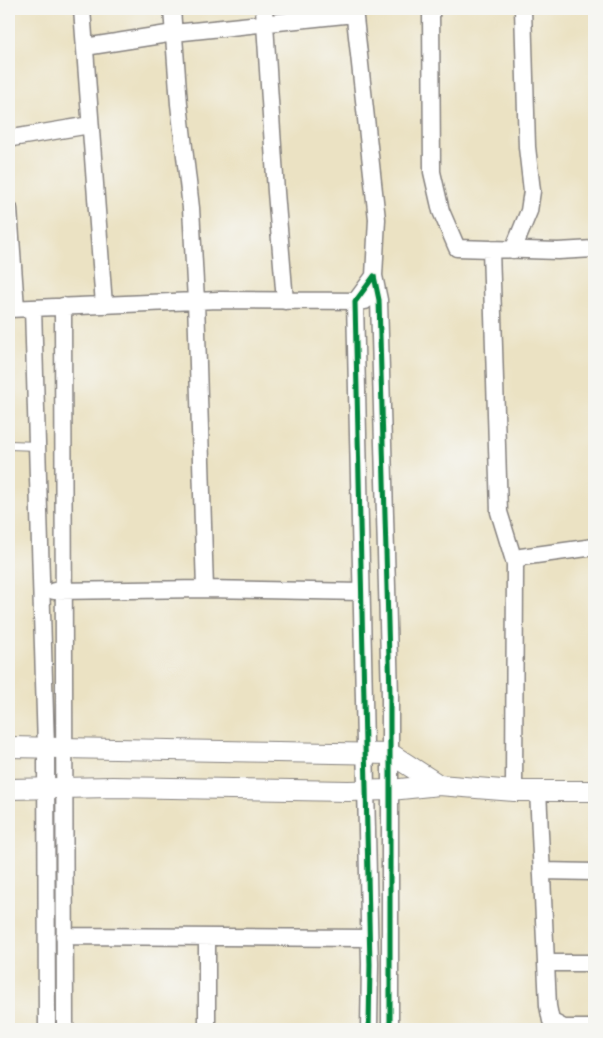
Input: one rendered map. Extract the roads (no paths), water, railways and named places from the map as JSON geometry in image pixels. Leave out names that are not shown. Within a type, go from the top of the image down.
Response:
[{"type":"street","points":[[82,9],[104,305]]},
{"type":"street","points":[[172,9],[179,104],[191,208],[206,589]]},
{"type":"street","points":[[431,9],[432,172],[441,211],[458,248],[558,251],[594,249]]},
{"type":"street","points":[[513,250],[529,211],[532,191],[527,147],[523,9]]},
{"type":"street","points":[[85,47],[265,16],[354,11],[377,219],[374,276],[379,300],[391,754],[390,1029]]},
{"type":"street","points":[[265,16],[285,300]]},
{"type":"street","points":[[9,140],[90,125]]},
{"type":"street","points":[[9,209],[13,308],[196,301],[285,300],[354,302],[379,300]]},
{"type":"street","points":[[491,249],[499,512],[515,564],[514,791]]},
{"type":"street","points":[[369,1029],[366,791],[354,302],[374,276]]},
{"type":"street","points":[[47,1029],[55,748],[64,591],[63,306]]},
{"type":"street","points":[[33,308],[41,591],[55,748]]},
{"type":"street","points":[[515,564],[521,557],[594,547]]},
{"type":"street","points":[[41,591],[206,589],[361,592]]},
{"type":"street","points":[[9,747],[391,754],[439,786]]},
{"type":"street","points":[[9,789],[366,791],[439,786],[514,791],[594,791]]},
{"type":"street","points":[[55,788],[64,936],[65,1029]]},
{"type":"street","points":[[538,790],[548,1006],[552,1021],[564,1028],[594,1028]]},
{"type":"street","points":[[542,871],[594,872]]},
{"type":"street","points":[[64,936],[369,938]]},
{"type":"street","points":[[207,937],[207,1029]]},
{"type":"street","points":[[546,964],[594,963]]},
{"type":"lane","points":[[9,445],[37,446]]}]
